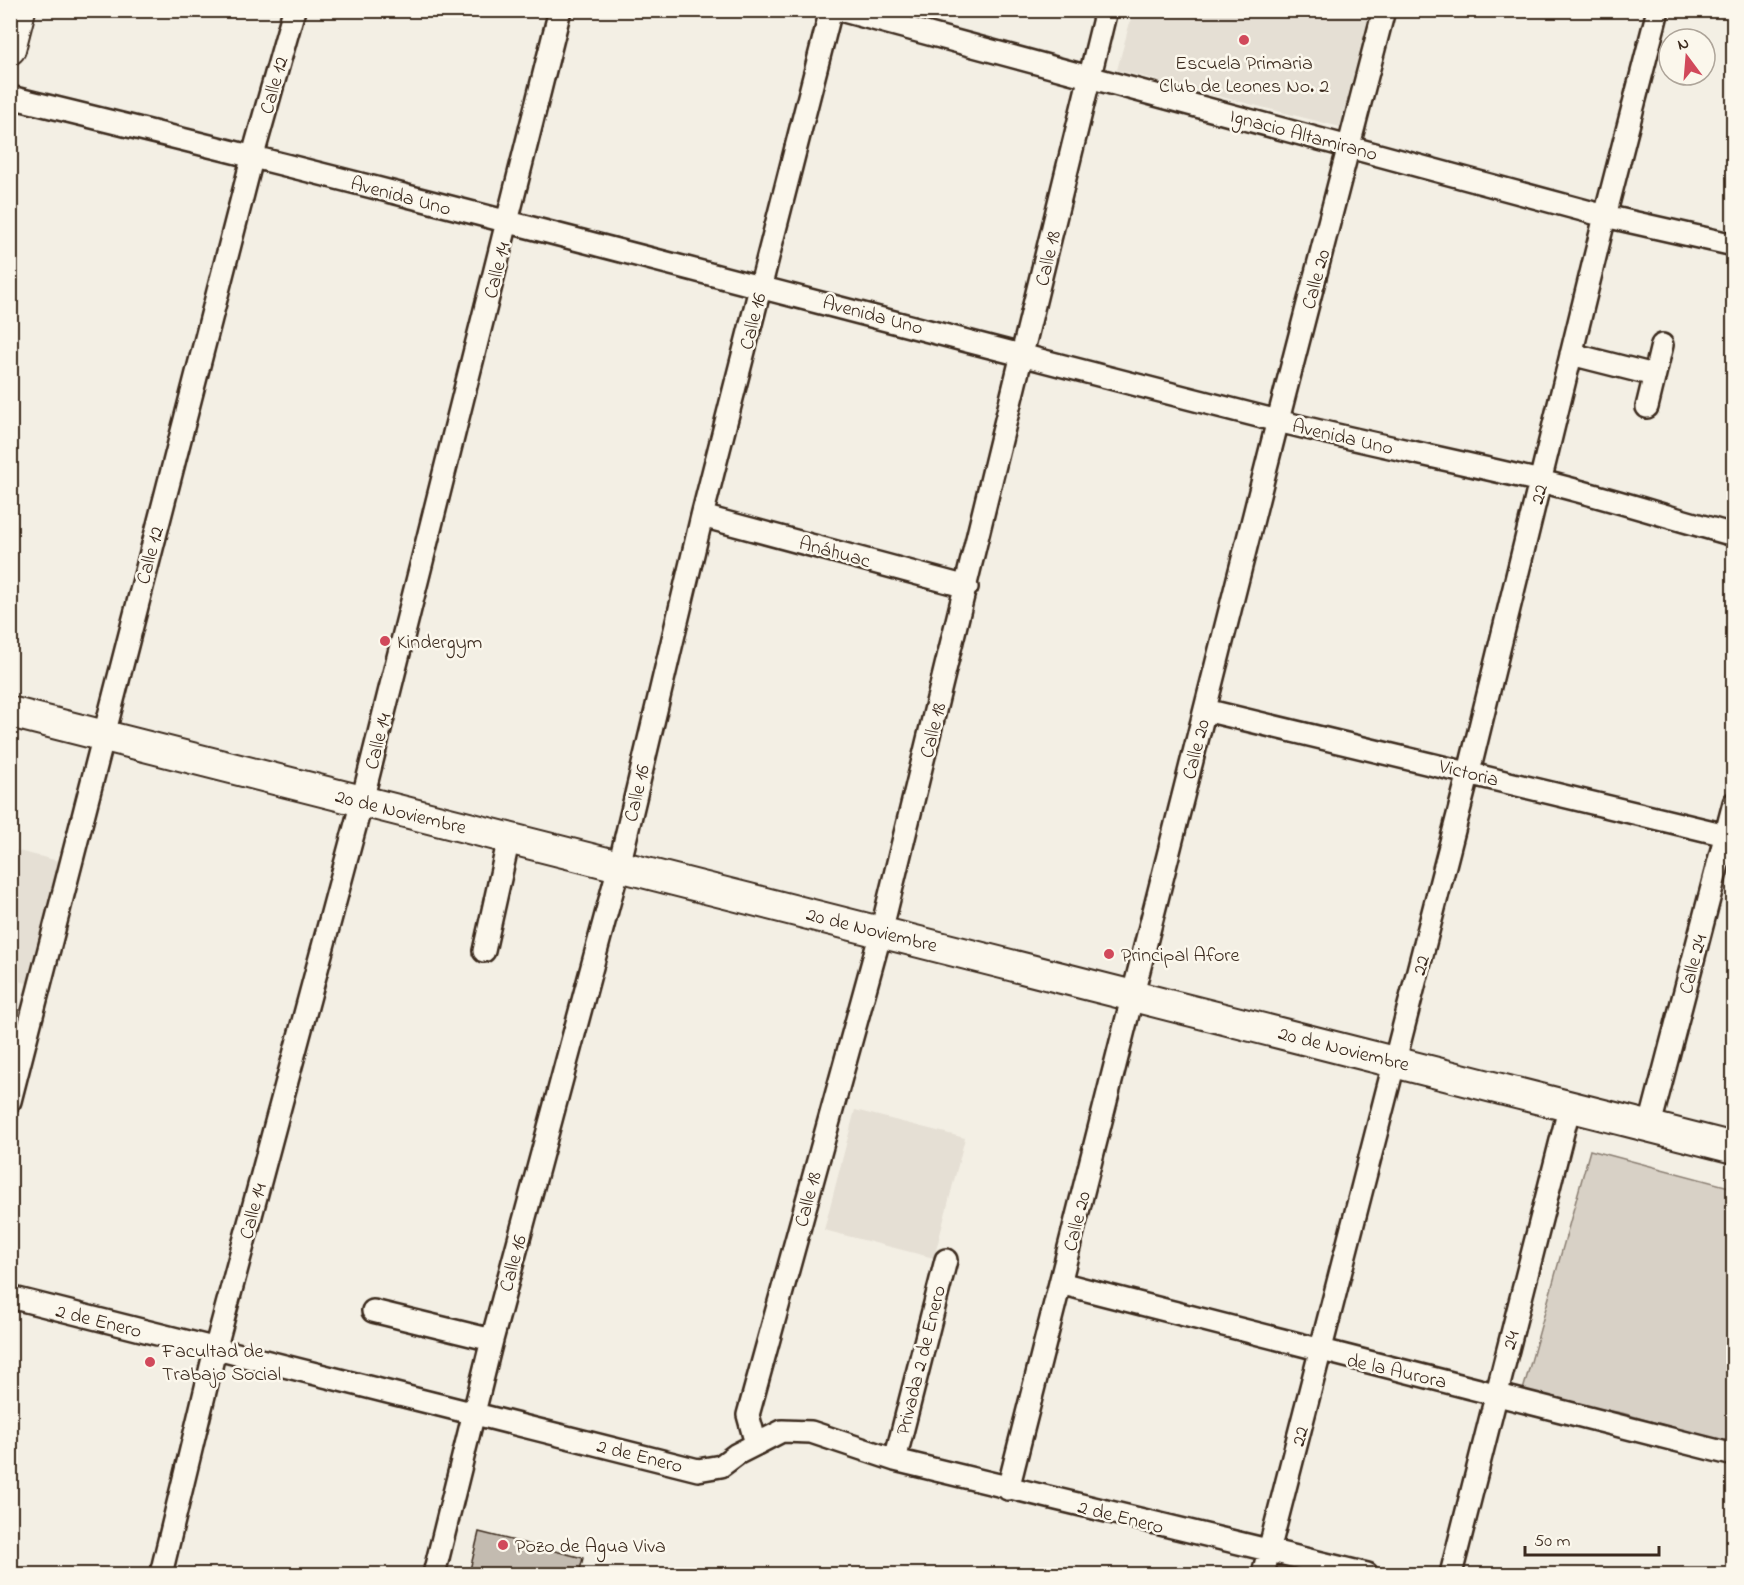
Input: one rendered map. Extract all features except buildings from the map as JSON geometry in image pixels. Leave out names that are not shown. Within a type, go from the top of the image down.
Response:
[{"type":"main road","points":[[10,49],[20,10]]},
{"type":"main road","name":"20 de Noviembre","points":[[10,712],[1734,1148]]},
{"type":"street","name":"Calle 12","points":[[10,1101],[253,155],[294,10]]},
{"type":"street","name":"Calle 14","points":[[161,1575],[215,1350],[362,801],[560,10]]},
{"type":"street","name":"Calle 16","points":[[434,1575],[492,1340],[619,866],[702,516],[831,10]]},
{"type":"street","name":"Ignacio Altamirano","points":[[840,10],[1605,216],[1734,245]]},
{"type":"street","name":"Calle 18","points":[[756,1444],[748,1415],[881,932],[1107,10]]},
{"type":"street","name":"Calle 20","points":[[1008,1489],[1384,10]]},
{"type":"street","name":"22","points":[[1263,1575],[1469,772],[1605,216],[1658,10]]},
{"type":"street","name":"Avenida Uno","points":[[10,97],[253,155],[507,224],[761,285],[1278,420],[1541,481],[1734,535]]},
{"type":"street","points":[[1647,407],[1662,345]]},
{"type":"street","points":[[1571,354],[1653,375]]},
{"type":"street","name":"Anáhuac","points":[[702,516],[967,587]]},
{"type":"street","name":"Victoria","points":[[1205,710],[1729,836]]},
{"type":"street","name":"Calle 24","points":[[1650,1125],[1729,836],[1734,803]]},
{"type":"street","points":[[484,951],[509,838]]},
{"type":"street","name":"24","points":[[1451,1575],[1570,1105]]},
{"type":"street","name":"Privada 2 de Enero","points":[[895,1460],[946,1260]]},
{"type":"street","name":"de la Aurora","points":[[1060,1283],[1320,1352],[1496,1393],[1734,1455]]},
{"type":"street","name":"2 de Enero","points":[[10,1297],[698,1470],[721,1466],[782,1431],[811,1432],[895,1460],[1367,1575]]},
{"type":"street","points":[[373,1311],[492,1340]]},
{"type":"shaded area","name":"Escuela Primaria Club de Leones No. 2","points":[[1133,10],[1370,11],[1340,127],[1117,70]]},
{"type":"shaded area","points":[[10,849],[63,862],[30,984],[11,979]]},
{"type":"shaded area","points":[[855,1110],[965,1138],[934,1258],[824,1230]]},
{"type":"shaded area","points":[[1590,1150],[1733,1188],[1733,1445],[1622,1413],[1522,1394]]},
{"type":"place","name":"Escuela Primaria Club de Leones No. 2","points":[[1244,40]]},
{"type":"place","name":"Kindergym","points":[[385,641]]},
{"type":"place","name":"Principal Afore","points":[[1109,954]]},
{"type":"place","name":"Facultad de Trabajo Social","points":[[150,1362]]},
{"type":"place","name":"Pozo de Agua Viva","points":[[503,1545]]}]
